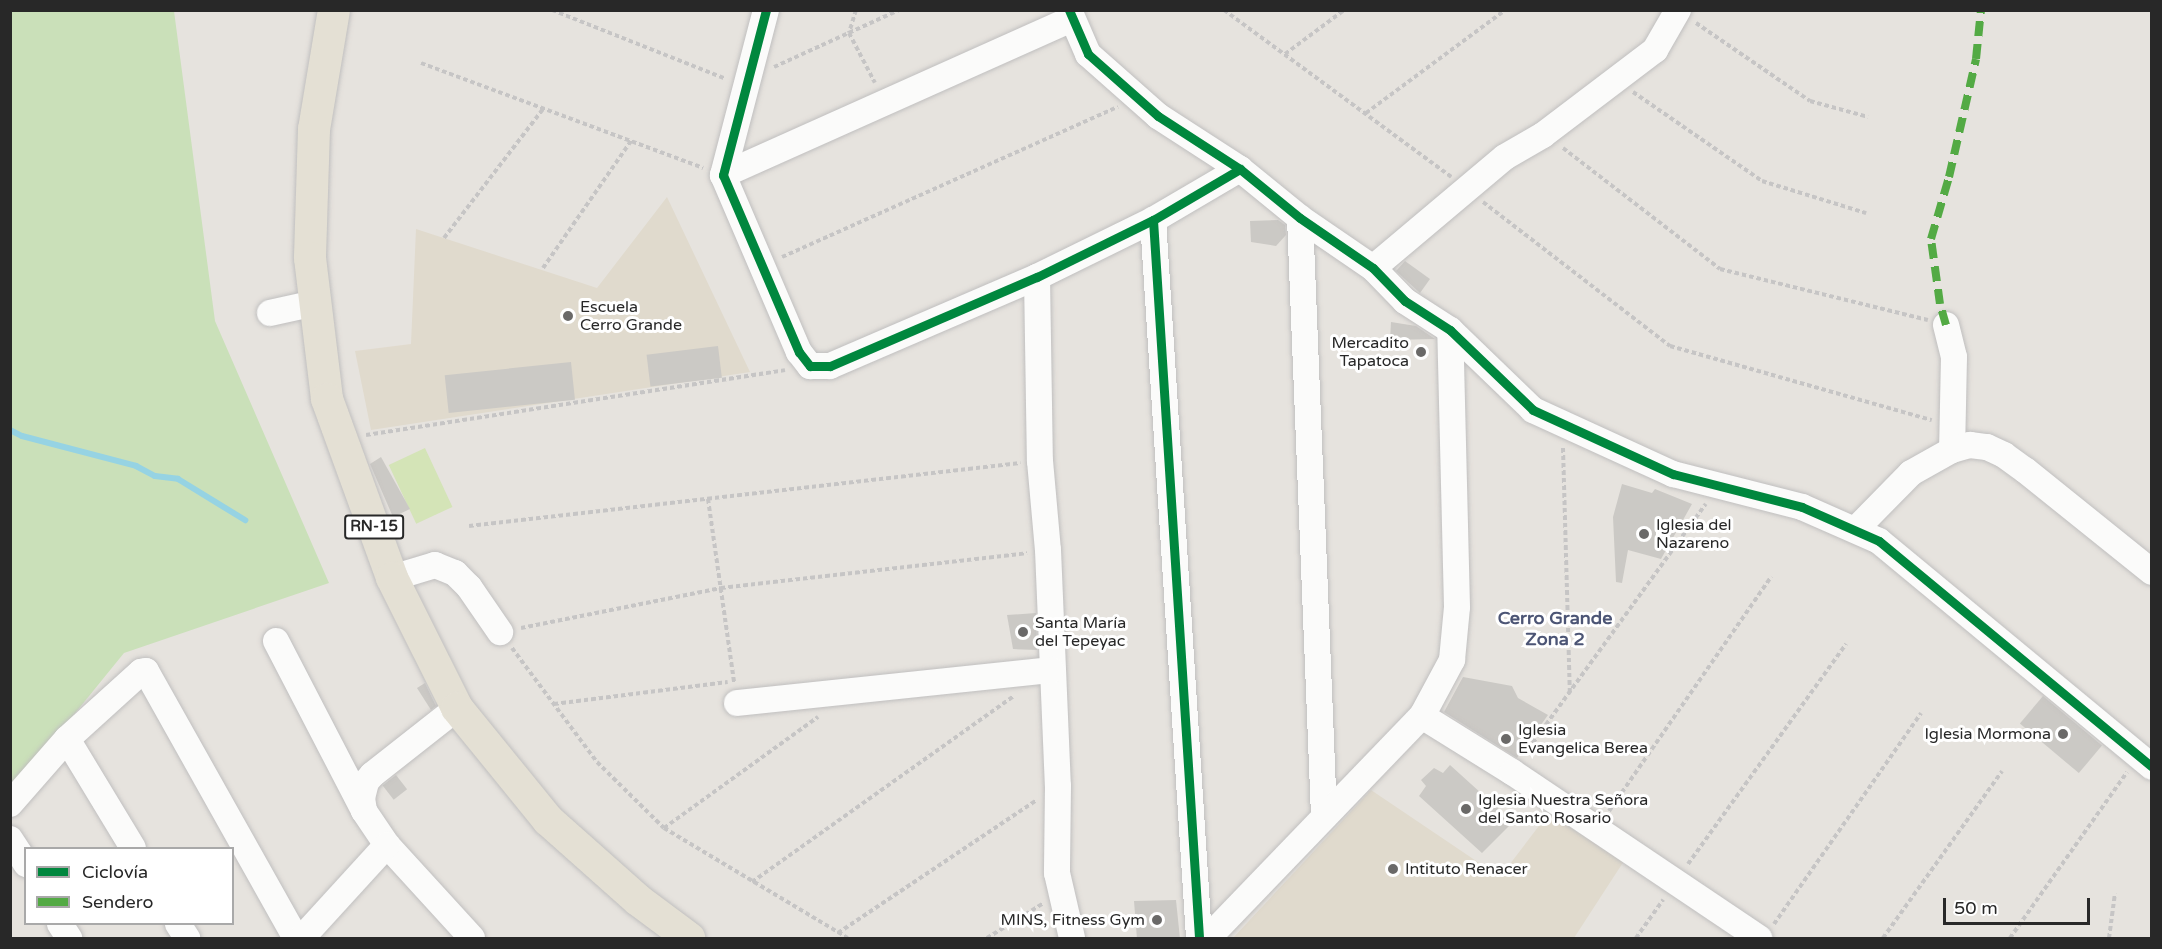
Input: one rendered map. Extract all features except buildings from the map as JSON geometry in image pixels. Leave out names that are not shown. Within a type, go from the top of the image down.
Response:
[{"type":"main road","name":"RN-15","points":[[334,10],[314,129],[310,258],[327,399],[392,578],[457,708],[548,820],[638,900],[689,939]]},
{"type":"street","points":[[766,10],[723,175],[761,267],[800,352],[810,366],[830,366],[1037,277],[1153,220],[1240,169]]},
{"type":"street","points":[[1373,268],[1505,157],[1543,135],[1655,50],[1678,11]]},
{"type":"street","points":[[723,175],[1070,15],[1088,54],[1158,116],[1240,169],[1300,218],[1373,268],[1405,301],[1450,330],[1533,410],[1673,474],[1802,507],[1856,529],[1888,548],[2145,762]]},
{"type":"street","points":[[1300,218],[1324,816]]},
{"type":"street","points":[[1153,220],[1198,939]]},
{"type":"street","points":[[1037,277],[1040,461],[1048,550],[1051,670],[1058,786],[1057,873],[1072,939]]},
{"type":"street","points":[[270,313],[315,303]]},
{"type":"street","points":[[1946,325],[1954,357],[1952,450]]},
{"type":"street","points":[[1208,939],[1422,716],[1452,660],[1457,607],[1450,330]]},
{"type":"street","points":[[1856,529],[1911,473],[1952,450],[1970,445],[1986,447],[2004,455],[2151,572]]},
{"type":"street","points":[[392,578],[435,565],[455,573],[469,586],[500,632]]},
{"type":"street","points":[[276,640],[364,811],[387,845],[472,939]]},
{"type":"street","points":[[736,693],[853,692],[1051,670]]},
{"type":"street","points":[[10,804],[67,739],[141,672],[146,671],[296,939]]},
{"type":"street","points":[[364,811],[363,791],[372,775],[457,708]]},
{"type":"street","points":[[1422,716],[1512,772],[1676,882],[1765,934]]},
{"type":"street","points":[[67,739],[132,847]]},
{"type":"street","points":[[10,838],[24,861]]},
{"type":"street","points":[[302,939],[387,845]]},
{"type":"street","points":[[61,925],[69,939]]},
{"type":"street","points":[[179,925],[187,939]]},
{"type":"path","points":[[552,10],[747,83],[899,10]]},
{"type":"path","points":[[856,10],[849,33],[885,102]]},
{"type":"path","points":[[1224,10],[1468,190],[1670,345],[1952,425]]},
{"type":"path","points":[[1285,54],[1344,10]]},
{"type":"path","points":[[1365,113],[1505,10]]},
{"type":"path","points":[[1678,11],[1810,101],[1868,117]]},
{"type":"path","points":[[421,63],[723,175]]},
{"type":"path","points":[[1615,79],[1762,181],[1866,213]]},
{"type":"path","points":[[761,267],[1138,98]]},
{"type":"path","points":[[444,238],[543,109]]},
{"type":"path","points":[[1543,135],[1720,269],[1946,325]]},
{"type":"path","points":[[543,268],[632,141]]},
{"type":"path","points":[[342,439],[810,366]]},
{"type":"path","points":[[1562,423],[1570,693]]},
{"type":"path","points":[[469,526],[1040,461]]},
{"type":"path","points":[[1512,772],[1719,486]]},
{"type":"path","points":[[553,705],[736,693],[708,498]]},
{"type":"path","points":[[848,939],[664,828],[597,762],[500,632],[721,588],[1048,550]]},
{"type":"path","points":[[1597,829],[1771,577]]},
{"type":"path","points":[[1636,939],[1846,644]]},
{"type":"path","points":[[752,882],[1051,670]]},
{"type":"path","points":[[664,828],[853,692]]},
{"type":"path","points":[[1765,934],[1921,713]]},
{"type":"path","points":[[2010,939],[2145,762]]},
{"type":"path","points":[[1883,939],[2002,771]]},
{"type":"path","points":[[838,933],[1058,786]]},
{"type":"path","points":[[987,939],[1061,893]]},
{"type":"path","points":[[2109,939],[2115,893]]},
{"type":"shaded area","name":"Escuela Cerro Grande","points":[[667,197],[750,372],[371,430],[355,351],[411,344],[416,229],[597,288]]},
{"type":"shaded area","name":"Intituto Renacer","points":[[1371,790],[1500,877],[1548,814],[1624,861],[1574,938],[1233,938]]},
{"type":"green space","points":[[11,11],[174,11],[215,321],[329,583],[124,653],[11,792]]},
{"type":"green space","points":[[425,448],[452,507],[416,524],[389,465]]},
{"type":"waterway","points":[[10,430],[22,436],[136,466],[155,476],[178,479],[245,520]]},
{"type":"marked path","points":[[1946,325],[1940,304],[1931,239],[1949,177],[1976,59],[1981,10]]},
{"type":"cycle path","points":[[766,10],[723,175],[799,352],[810,366],[830,366],[1037,277],[1153,220],[1240,169]]},
{"type":"cycle path","points":[[1069,10],[1088,54],[1158,116],[1240,169],[1300,218],[1373,268],[1405,301],[1450,330],[1533,410],[1673,474],[1802,507],[1879,541],[2152,767]]},
{"type":"cycle path","points":[[1153,220],[1199,938]]},
{"type":"place","name":"Escuela Cerro Grande","points":[[568,316]]},
{"type":"place","name":"Mercadito Tapatoca","points":[[1421,352]]},
{"type":"place","name":"Iglesia del Nazareno","points":[[1644,534]]},
{"type":"place","name":"Santa María del Tepeyac","points":[[1023,632]]},
{"type":"place","name":"Iglesia Mormona","points":[[2063,734]]},
{"type":"place","name":"Iglesia Evangelica Berea","points":[[1506,739]]},
{"type":"place","name":"Iglesia Nuestra Señora del Santo Rosario","points":[[1466,809]]},
{"type":"place","name":"Intituto Renacer","points":[[1393,869]]},
{"type":"place","name":"MINS, Fitness Gym","points":[[1157,920]]},
{"type":"district","name":"Cerro Grande Zona 2","points":[[1555,629]]}]
